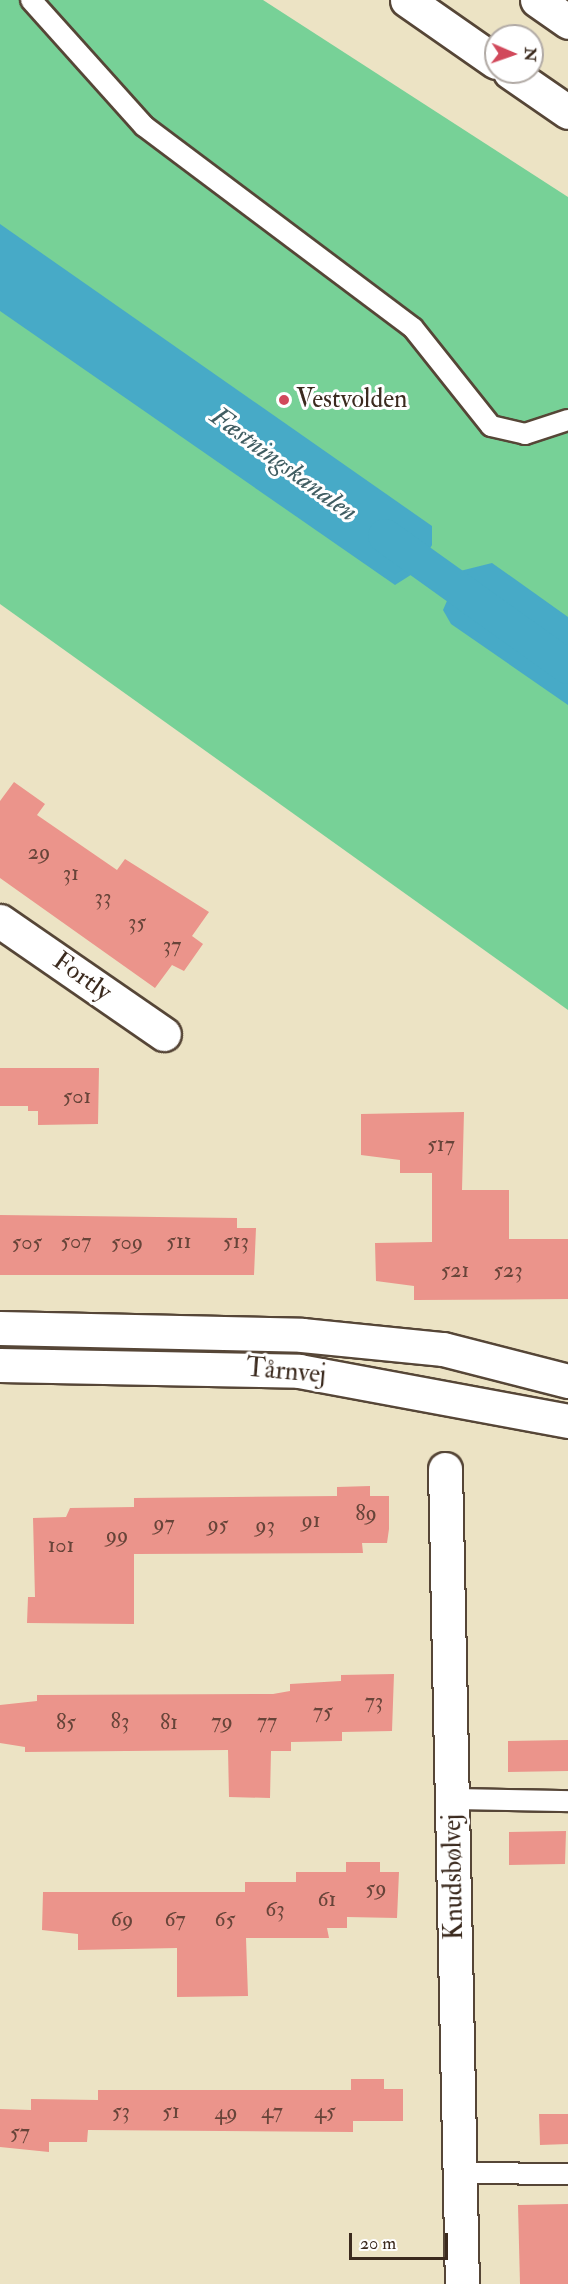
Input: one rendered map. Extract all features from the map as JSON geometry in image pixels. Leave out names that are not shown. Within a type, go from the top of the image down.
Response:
[{"type":"main road","points":[[407,0],[484,54]]},
{"type":"main road","points":[[537,0],[568,22]]},
{"type":"main road","points":[[527,84],[568,112]]},
{"type":"main road","name":"Fortly","points":[[0,921],[164,1034]]},
{"type":"main road","name":"Tårnvej","points":[[0,1328],[302,1335],[443,1349],[568,1381]]},
{"type":"main road","name":"Tårnvej","points":[[0,1365],[299,1371],[568,1422]]},
{"type":"main road","name":"Knudsbølvej","points":[[444,1469],[462,2284]]},
{"type":"lane","points":[[31,0],[144,126],[413,328],[491,426],[525,434],[568,420]]},
{"type":"lane","points":[[452,1800],[568,1801]]},
{"type":"lane","points":[[460,2172],[568,2174]]},
{"type":"green space","name":"Vestvolden","points":[[0,0],[263,0],[568,197],[568,1010],[0,604]]},
{"type":"water","points":[[0,224],[432,526],[432,545],[417,571],[395,585],[0,311]]},
{"type":"water","points":[[492,563],[568,617],[568,705],[451,624],[443,610],[460,571]]},
{"type":"building","points":[[14,782],[45,804],[37,815],[117,870],[125,859],[209,912],[192,936],[203,944],[184,971],[172,965],[155,988],[0,878],[0,801]]},
{"type":"building","points":[[0,1068],[99,1068],[98,1124],[38,1125],[38,1111],[28,1111],[28,1106],[0,1106]]},
{"type":"building","points":[[464,1112],[462,1190],[509,1190],[509,1239],[568,1239],[568,1299],[414,1300],[414,1286],[376,1281],[375,1243],[432,1242],[432,1173],[400,1173],[400,1160],[361,1155],[361,1114]]},
{"type":"building","points":[[0,1215],[237,1218],[237,1228],[256,1228],[254,1275],[0,1275]]},
{"type":"building","points":[[370,1486],[370,1496],[389,1496],[389,1529],[387,1543],[362,1543],[363,1553],[134,1554],[134,1624],[27,1623],[28,1597],[35,1597],[33,1518],[66,1517],[70,1508],[134,1507],[134,1498],[337,1496],[337,1487]]},
{"type":"building","points":[[394,1674],[392,1731],[342,1732],[342,1741],[291,1742],[291,1751],[271,1751],[270,1798],[229,1797],[228,1750],[25,1752],[25,1747],[0,1743],[0,1705],[37,1701],[37,1695],[273,1694],[290,1691],[290,1684],[341,1681],[341,1675]]},
{"type":"building","points":[[568,1740],[568,1771],[508,1772],[508,1741]]},
{"type":"building","points":[[566,1831],[565,1864],[509,1865],[509,1832]]},
{"type":"building","points":[[346,1862],[380,1862],[380,1872],[399,1872],[397,1918],[347,1917],[347,1928],[327,1928],[329,1938],[246,1938],[248,1996],[177,1997],[177,1948],[78,1950],[78,1934],[42,1930],[43,1892],[245,1892],[245,1882],[296,1882],[296,1872],[346,1872]]},
{"type":"building","points":[[351,2079],[384,2079],[384,2089],[403,2089],[403,2121],[353,2121],[353,2132],[88,2130],[87,2142],[49,2142],[49,2152],[0,2147],[0,2109],[31,2110],[31,2099],[98,2100],[98,2090],[351,2090]]},
{"type":"building","points":[[539,2114],[568,2114],[568,2144],[540,2145]]},
{"type":"building","points":[[568,2204],[568,2284],[520,2284],[518,2205]]},
{"type":"waterway","name":"Fæstningskanalen","points":[[385,536],[568,667]]},
{"type":"place","name":"Vestvolden","points":[[284,400]]}]
